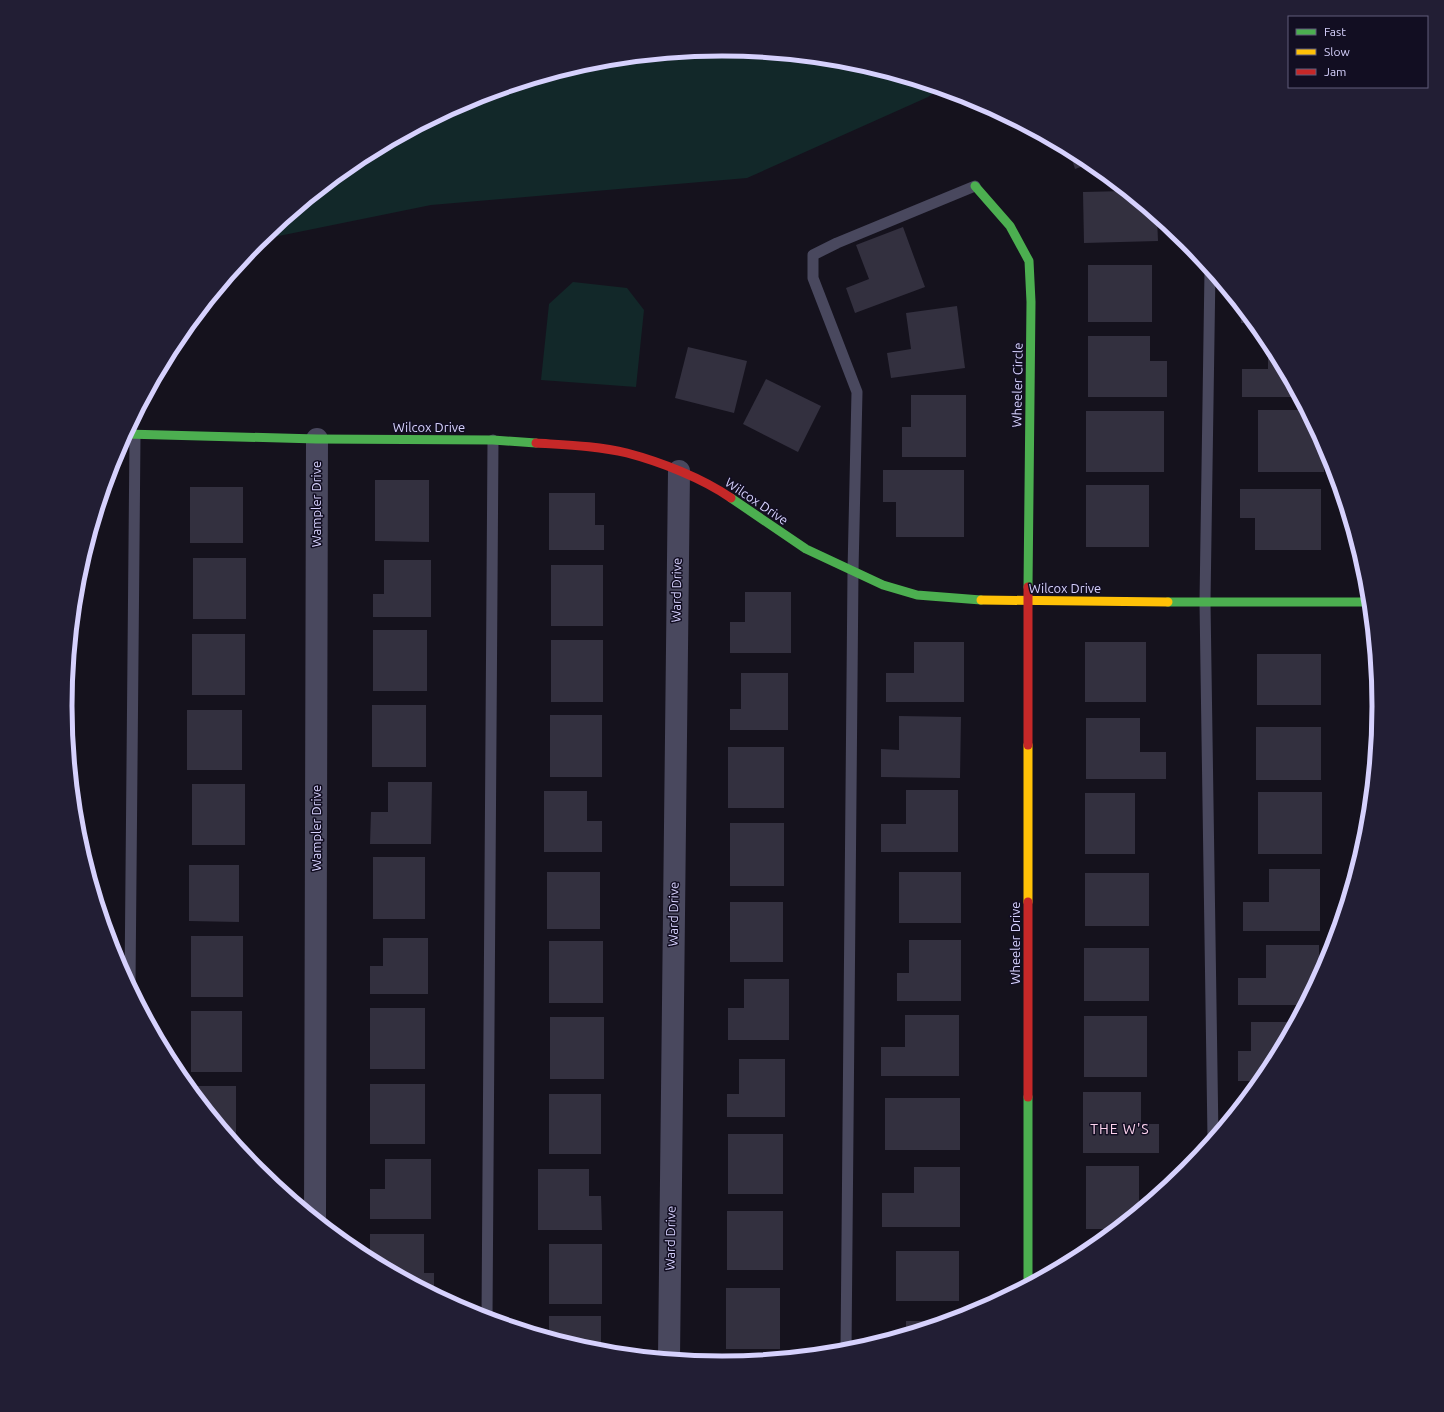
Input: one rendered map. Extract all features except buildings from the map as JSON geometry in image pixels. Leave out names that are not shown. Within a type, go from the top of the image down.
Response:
[{"type":"street","name":"Wheeler Circle","points":[[975,186],[1010,226],[1029,261],[1032,302],[1028,602]]},
{"type":"street","name":"Wilcox Drive","points":[[131,435],[316,439],[493,440],[570,445],[627,453],[679,471],[719,490],[806,549],[883,585],[917,595],[976,600],[1028,602],[1363,602]]},
{"type":"street","name":"Wampler Drive","points":[[315,1213],[316,439]]},
{"type":"street","name":"Ward Drive","points":[[669,1354],[679,471]]},
{"type":"street","name":"Wheeler Drive","points":[[1028,602],[1028,1279]]},
{"type":"lane","points":[[846,1344],[853,571],[857,392],[813,278],[813,254],[975,186]]},
{"type":"lane","points":[[1210,276],[1205,602],[1214,1131]]},
{"type":"lane","points":[[130,438],[130,974]]},
{"type":"lane","points":[[487,1312],[493,440]]},
{"type":"green space","points":[[679,57],[765,57],[849,68],[935,92],[928,97],[747,178],[431,205],[271,238],[326,190],[397,143],[435,123],[473,105],[513,90],[595,68]]},
{"type":"green space","points":[[573,282],[627,288],[644,310],[636,387],[541,380],[549,304]]},
{"type":"traffic: fast","points":[[975,186],[1010,226],[1029,261],[1031,302],[1028,587]]},
{"type":"traffic: fast","points":[[132,434],[317,439],[493,440],[536,443]]},
{"type":"traffic: fast","points":[[731,498],[806,549],[883,585],[917,595],[981,600]]},
{"type":"traffic: fast","points":[[1168,602],[1363,602]]},
{"type":"traffic: fast","points":[[1028,1097],[1028,1279]]},
{"type":"traffic: slow","points":[[981,600],[1168,602]]},
{"type":"traffic: slow","points":[[1028,745],[1028,902]]},
{"type":"traffic: jam","points":[[536,443],[593,447],[627,453],[681,471],[731,498]]},
{"type":"traffic: jam","points":[[1028,587],[1028,745]]},
{"type":"traffic: jam","points":[[1028,902],[1028,1097]]},
{"type":"district","name":"THE W'S","points":[[1120,1129]]}]
